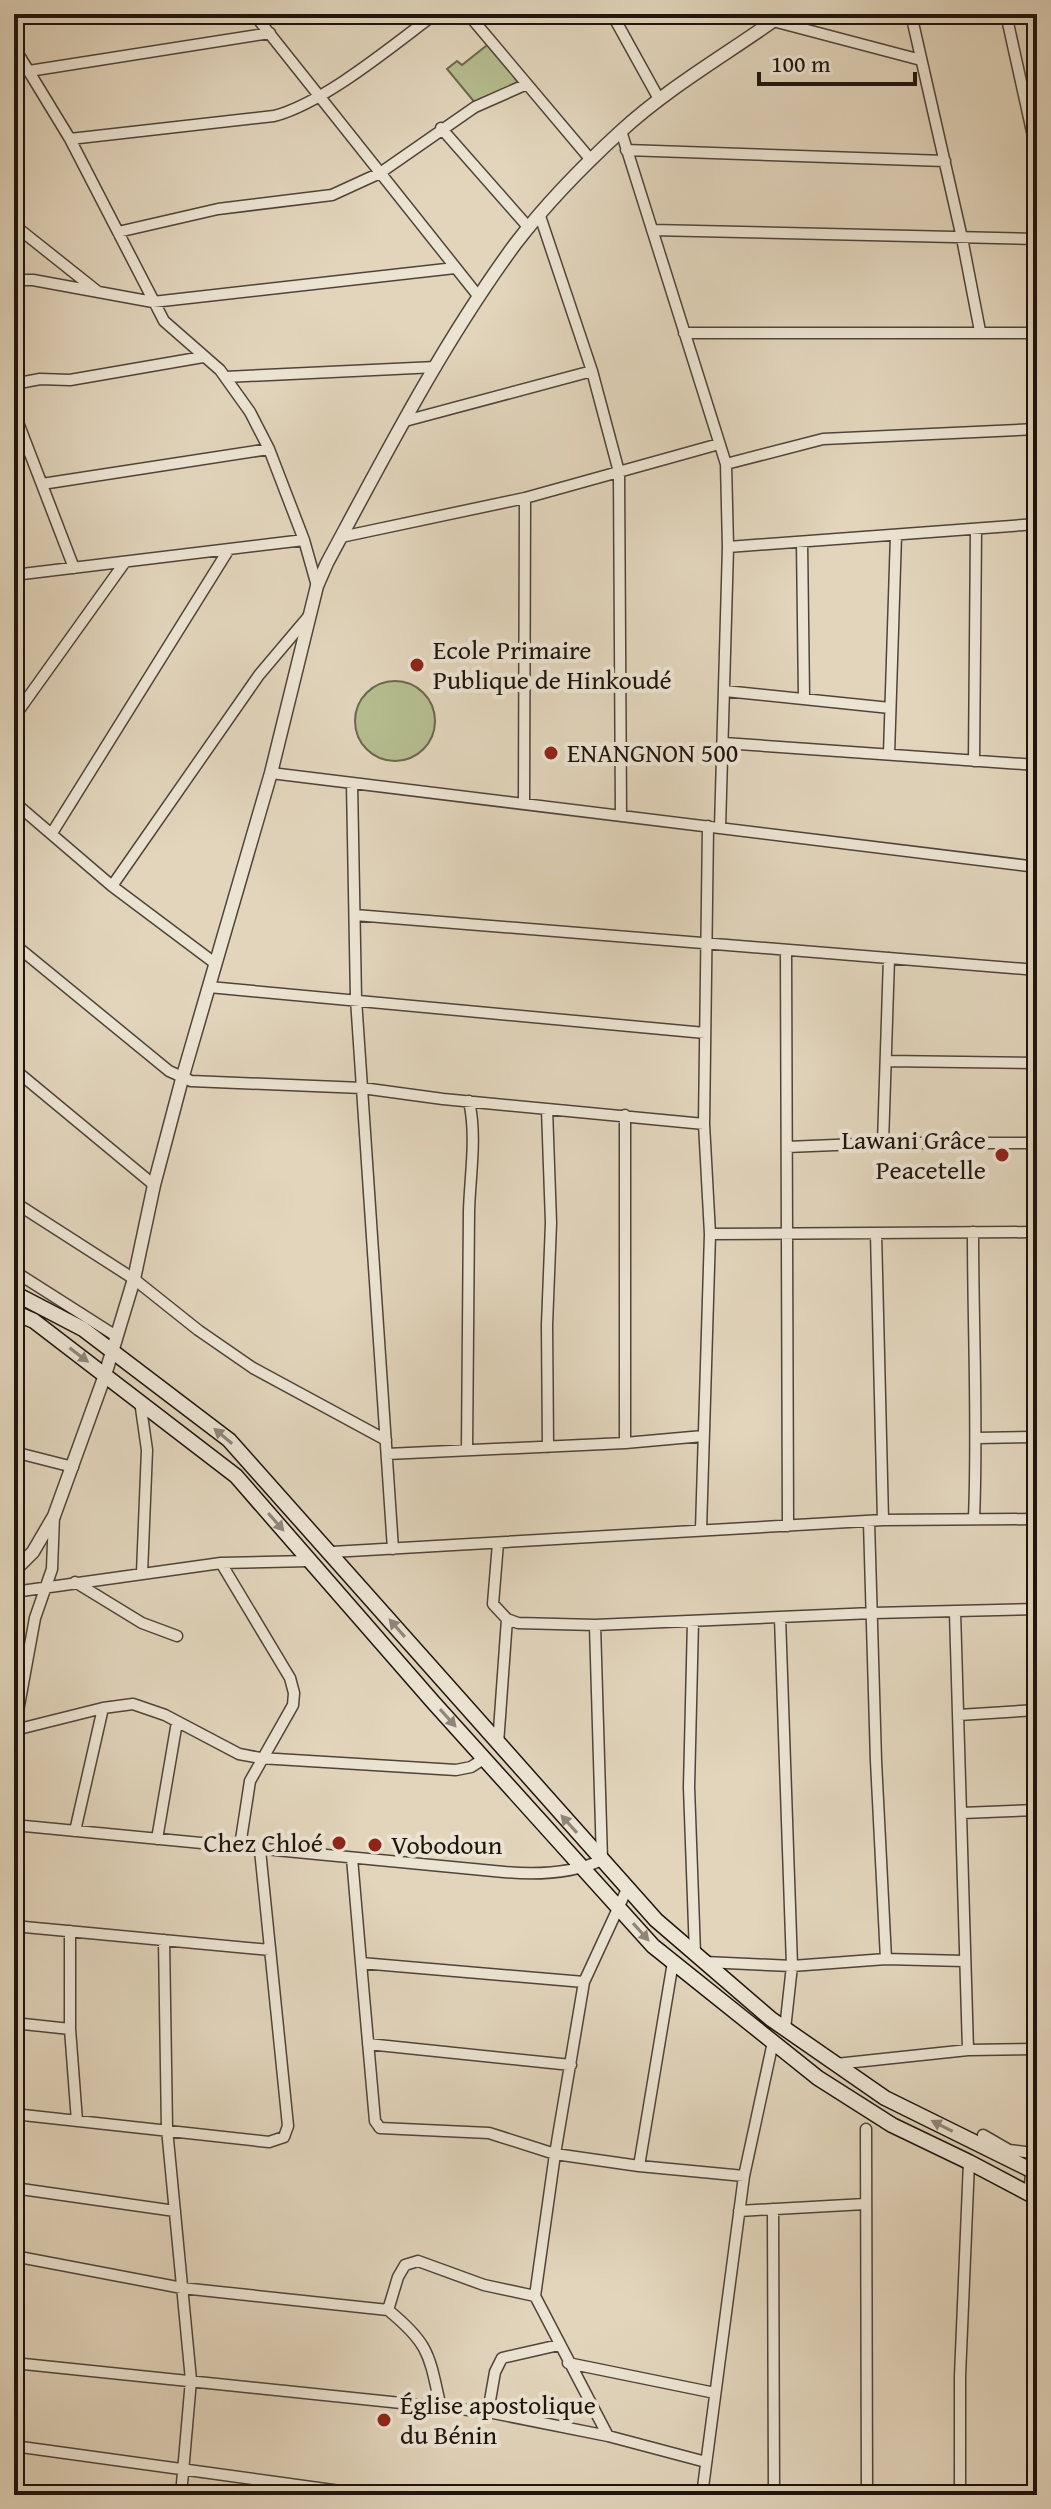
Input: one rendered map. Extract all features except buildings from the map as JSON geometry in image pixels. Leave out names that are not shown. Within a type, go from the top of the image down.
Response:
[{"type":"main road","points":[[14,1293],[114,1343],[229,1440],[332,1552],[627,1889],[656,1920],[700,1958],[785,2029],[885,2098],[1034,2172]]},
{"type":"main road","points":[[14,1312],[34,1321],[236,1476],[653,1946],[818,2078],[892,2125],[1033,2196]]},
{"type":"street","points":[[254,14],[479,297]]},
{"type":"street","points":[[70,139],[274,116],[292,111],[319,96],[435,14]]},
{"type":"street","points":[[468,14],[591,160]]},
{"type":"street","points":[[612,14],[659,99]]},
{"type":"street","points":[[911,14],[980,331]]},
{"type":"street","points":[[1006,14],[1037,154]]},
{"type":"street","points":[[14,1571],[33,1552],[54,1516],[105,1375],[134,1279],[154,1185],[182,1079],[271,773],[317,586],[436,367],[479,297],[529,228],[591,160],[659,99],[778,18],[921,60]]},
{"type":"street","points":[[29,71],[270,33]]},
{"type":"street","points":[[14,47],[70,139],[164,321],[220,370],[250,412],[269,449],[304,540],[317,586]]},
{"type":"street","points":[[118,232],[218,209],[327,196],[380,173],[475,107],[527,84]]},
{"type":"street","points":[[441,128],[529,228]]},
{"type":"street","points":[[621,131],[726,464],[728,547],[720,828]]},
{"type":"street","points":[[626,150],[945,161]]},
{"type":"street","points":[[540,216],[592,371],[619,472],[621,816]]},
{"type":"street","points":[[14,225],[102,294]]},
{"type":"street","points":[[652,230],[1037,239]]},
{"type":"street","points":[[14,280],[33,280],[153,302],[455,268]]},
{"type":"street","points":[[684,333],[1037,333]]},
{"type":"street","points":[[14,384],[40,379],[70,380],[203,357]]},
{"type":"street","points":[[225,377],[436,367]]},
{"type":"street","points":[[405,421],[592,371]]},
{"type":"street","points":[[14,412],[74,568]]},
{"type":"street","points":[[726,464],[823,439],[1037,429]]},
{"type":"street","points":[[341,537],[525,498],[719,444]]},
{"type":"street","points":[[42,484],[269,449]]},
{"type":"street","points":[[524,804],[525,498]]},
{"type":"street","points":[[728,547],[1037,524]]},
{"type":"street","points":[[974,761],[976,529]]},
{"type":"street","points":[[889,754],[896,535]]},
{"type":"street","points":[[14,575],[304,540]]},
{"type":"street","points":[[802,542],[804,698]]},
{"type":"street","points":[[52,833],[229,549]]},
{"type":"street","points":[[14,717],[125,562]]},
{"type":"street","points":[[112,886],[259,675],[308,617]]},
{"type":"street","points":[[725,691],[890,708]]},
{"type":"street","points":[[724,743],[1037,765]]},
{"type":"street","points":[[271,773],[1037,867]]},
{"type":"street","points":[[352,783],[356,999],[393,1549]]},
{"type":"street","points":[[14,802],[112,886],[216,964]]},
{"type":"street","points":[[701,1530],[710,1234],[704,1124],[708,826]]},
{"type":"street","points":[[355,915],[1037,970]]},
{"type":"street","points":[[14,944],[182,1079],[362,1088],[704,1124]]},
{"type":"street","points":[[786,951],[788,1526]]},
{"type":"street","points":[[883,1143],[889,958]]},
{"type":"street","points":[[209,987],[705,1033]]},
{"type":"street","points":[[887,1061],[1037,1063]]},
{"type":"street","points":[[14,1069],[154,1185]]},
{"type":"street","points":[[467,1450],[469,1206],[473,1135],[469,1101]]},
{"type":"street","points":[[547,1109],[551,1223],[547,1325],[548,1447]]},
{"type":"street","points":[[625,1115],[625,1443]]},
{"type":"street","points":[[787,1147],[883,1143],[1037,1143]]},
{"type":"street","points":[[14,1202],[134,1279],[198,1330],[253,1368],[386,1440]]},
{"type":"street","points":[[973,1232],[977,1438],[974,1518]]},
{"type":"street","points":[[710,1234],[1037,1232]]},
{"type":"street","points":[[876,1233],[883,1520]]},
{"type":"street","points":[[14,1271],[114,1343]]},
{"type":"street","points":[[140,1401],[147,1450],[142,1573]]},
{"type":"street","points":[[387,1454],[625,1443],[703,1436]]},
{"type":"street","points":[[977,1438],[1037,1437]]},
{"type":"street","points":[[14,1452],[73,1467]]},
{"type":"street","points":[[54,1516],[54,1557],[35,1618],[14,1732],[103,1708],[133,1704],[146,1707],[239,1754],[260,1758],[456,1770],[471,1767],[485,1758]]},
{"type":"street","points":[[332,1552],[883,1520],[1037,1519]]},
{"type":"street","points":[[869,1522],[886,1959]]},
{"type":"street","points":[[498,1543],[493,1604],[507,1619],[550,1626],[1037,1609]]},
{"type":"street","points":[[14,1592],[221,1563],[310,1561]]},
{"type":"street","points":[[221,1563],[290,1678],[294,1693],[293,1705],[260,1758],[250,1781],[240,1846]]},
{"type":"street","points":[[75,1582],[142,1623],[177,1636]]},
{"type":"street","points":[[955,1612],[968,2050]]},
{"type":"street","points":[[780,1617],[792,1966],[785,2029]]},
{"type":"street","points":[[498,1744],[507,1619]]},
{"type":"street","points":[[693,1621],[689,1787],[700,1958],[792,1966],[886,1959],[964,1961]]},
{"type":"street","points":[[14,1825],[531,1874],[584,1868],[602,1860],[595,1625]]},
{"type":"street","points":[[75,1831],[103,1708]]},
{"type":"street","points":[[959,1715],[1037,1710]]},
{"type":"street","points":[[157,1839],[177,1722]]},
{"type":"street","points":[[962,1813],[1037,1810]]},
{"type":"street","points":[[14,2114],[269,2142],[278,2140],[287,2132],[260,1850]]},
{"type":"street","points":[[352,1858],[375,2121],[380,2128],[489,2133],[555,2154],[744,2176]]},
{"type":"street","points":[[608,2436],[535,2296],[584,1982],[627,1889]]},
{"type":"street","points":[[14,1926],[270,1950]]},
{"type":"street","points":[[70,1931],[70,2029],[77,2121]]},
{"type":"street","points":[[164,1940],[167,2129],[191,2380],[181,2495]]},
{"type":"street","points":[[639,2166],[673,1962]]},
{"type":"street","points":[[361,1963],[584,1982]]},
{"type":"street","points":[[14,2023],[70,2029]]},
{"type":"street","points":[[702,2495],[744,2176],[773,2042]]},
{"type":"street","points":[[368,2044],[571,2065]]},
{"type":"street","points":[[835,2064],[968,2050],[1037,2049]]},
{"type":"street","points":[[866,2129],[867,2495]]},
{"type":"street","points":[[983,2135],[1016,2153],[1035,2153],[1033,2196]]},
{"type":"street","points":[[960,2495],[960,2376],[969,2162]]},
{"type":"street","points":[[14,2188],[175,2211]]},
{"type":"street","points":[[739,2211],[865,2204]]},
{"type":"street","points":[[773,2209],[774,2495]]},
{"type":"street","points":[[14,2256],[182,2288],[388,2310],[424,2345],[441,2408]]},
{"type":"street","points":[[388,2310],[405,2265],[418,2261],[484,2285],[535,2296]]},
{"type":"street","points":[[488,2412],[495,2372],[502,2358],[559,2345]]},
{"type":"street","points":[[14,2363],[488,2412],[608,2436],[706,2462]]},
{"type":"street","points":[[568,2363],[715,2393]]},
{"type":"street","points":[[14,2446],[369,2495]]},
{"type":"street","points":[[272,2482],[273,2495]]},
{"type":"green space","points":[[491,42],[520,86],[476,104],[447,69],[457,61],[462,65]]},
{"type":"green space","points":[[395,681],[410,684],[423,693],[432,706],[435,721],[432,736],[423,749],[410,758],[395,761],[380,758],[367,749],[358,736],[355,721],[358,706],[367,693],[380,684]]},
{"type":"place","name":"Ecole Primaire Publique de Hinkoudé","points":[[417,665]]},
{"type":"place","name":"ENANGNON 500","points":[[551,753]]},
{"type":"place","name":"Lawani Grâce Peacetelle","points":[[1002,1155]]},
{"type":"place","name":"Chez Chloé","points":[[339,1843]]},
{"type":"place","name":"Vobodoun","points":[[375,1845]]},
{"type":"place","name":"Église apostolique du Bénin","points":[[384,2420]]}]
